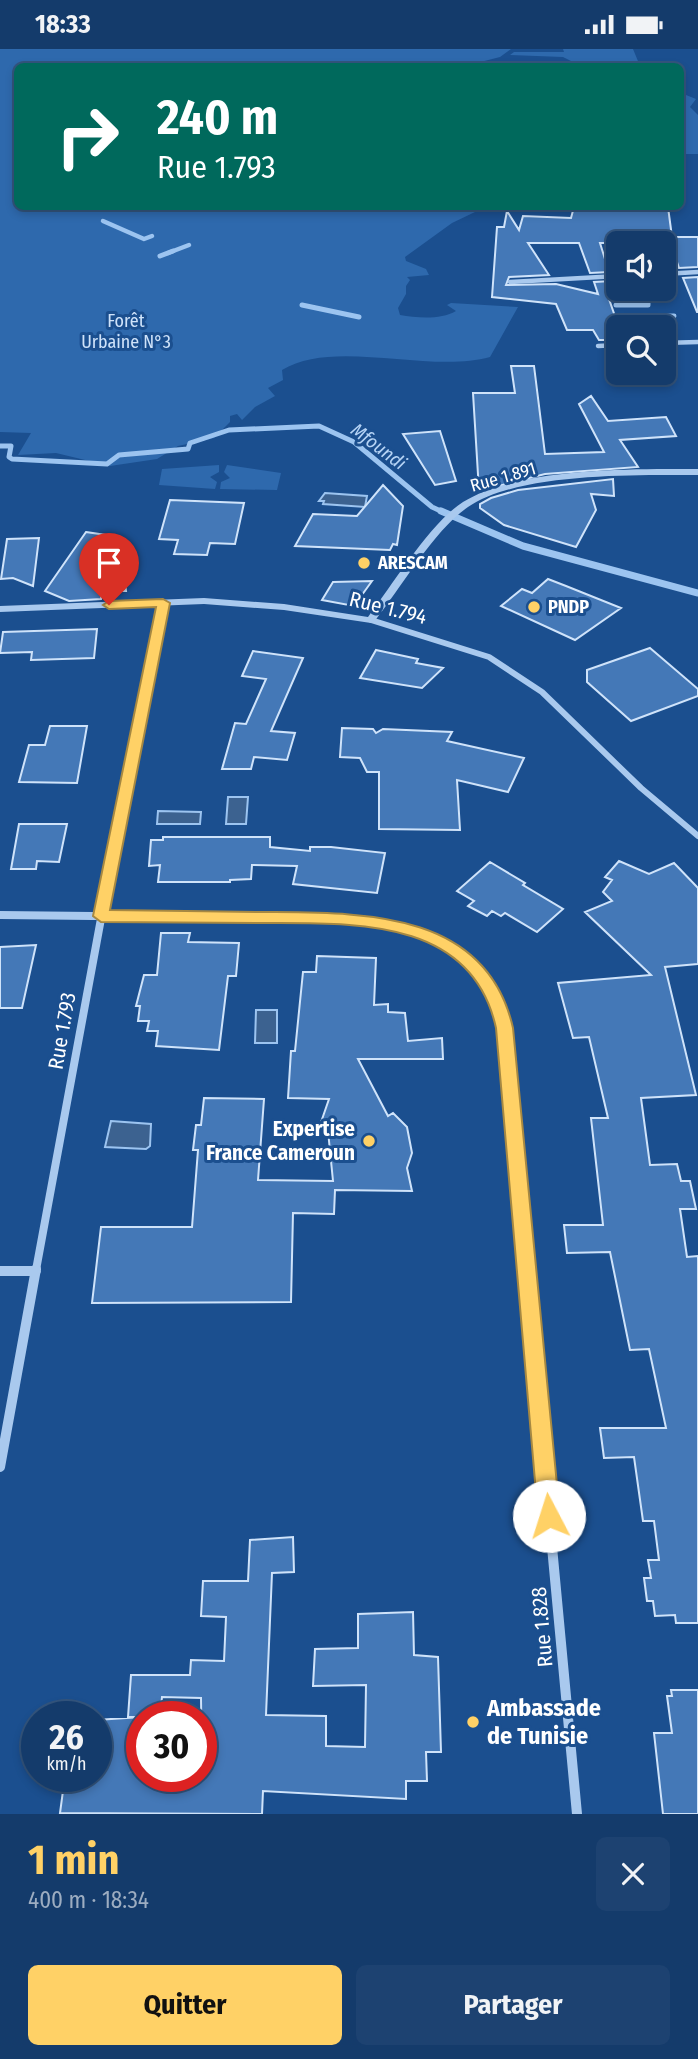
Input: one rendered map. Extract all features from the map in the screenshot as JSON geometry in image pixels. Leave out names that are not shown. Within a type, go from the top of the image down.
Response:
[{"type":"street","points":[[676,273],[698,272]]},
{"type":"street","points":[[510,282],[606,277]]},
{"type":"street","points":[[676,343],[698,342]]},
{"type":"street","points":[[598,346],[606,346]]},
{"type":"street","name":"Rue 1.891","points":[[371,620],[444,526],[464,505],[507,488],[543,480],[698,472]]},
{"type":"street","name":"Rue 1.793","points":[[0,1467],[101,916],[163,603]]},
{"type":"street","name":"Rue 1.794","points":[[0,609],[239,603],[371,620],[489,657],[542,692],[641,788],[698,836]]},
{"type":"street","name":"Rue 1.828","points":[[0,915],[342,918],[399,925],[447,945],[487,979],[499,1003],[504,1028],[577,1814]]},
{"type":"street","points":[[0,1271],[36,1271]]},
{"type":"green space","name":"Forêt Urbaine N°3","points":[[0,49],[511,49],[500,57],[477,63],[14,63],[14,210],[474,210],[475,212],[452,223],[405,257],[406,261],[426,269],[429,275],[407,277],[410,280],[398,308],[400,315],[443,316],[456,311],[447,305],[451,303],[518,307],[490,357],[439,362],[354,356],[303,361],[282,370],[283,380],[268,388],[275,396],[255,407],[242,420],[237,414],[230,416],[230,422],[214,438],[178,446],[157,459],[110,466],[56,453],[18,455],[31,433],[0,432]]},
{"type":"green space","points":[[563,49],[633,49],[639,63],[572,63],[563,57],[510,55],[514,52],[564,52]]},
{"type":"green space","points":[[684,94],[696,99],[690,107],[698,115],[698,154],[685,154],[684,171]]},
{"type":"green space","points":[[219,465],[219,472],[210,477],[217,482],[215,489],[159,485],[162,469]]},
{"type":"green space","points":[[227,465],[281,473],[277,490],[220,489],[221,482],[230,478],[224,472]]},
{"type":"shaded area","points":[[325,493],[367,496],[365,507],[323,504],[324,501],[319,501]]},
{"type":"shaded area","points":[[228,797],[248,797],[246,824],[226,824]]},
{"type":"shaded area","points":[[158,811],[201,812],[200,824],[157,824]]},
{"type":"shaded area","points":[[256,1010],[277,1010],[277,1043],[255,1043]]},
{"type":"shaded area","points":[[111,1121],[151,1124],[150,1146],[146,1149],[105,1147]]},
{"type":"building","points":[[573,210],[668,210],[671,231],[606,231],[606,243],[600,243],[606,272],[590,273],[579,243],[528,243],[549,275],[509,277],[506,285],[556,284],[598,294],[594,282],[606,281],[606,301],[610,301],[615,315],[606,315],[606,340],[599,340],[593,330],[567,330],[556,304],[492,297],[497,227],[504,227],[507,211],[519,230],[523,216],[571,218]]},
{"type":"building","points":[[676,237],[698,237],[698,267],[679,268],[676,259]]},
{"type":"building","points":[[698,277],[698,312],[697,312],[683,278]]},
{"type":"building","points":[[511,366],[534,366],[545,454],[604,452],[579,404],[591,396],[608,421],[666,417],[676,436],[620,440],[638,467],[545,474],[479,491],[473,393],[515,393]]},
{"type":"building","points":[[440,431],[456,481],[435,485],[403,434]]},
{"type":"building","points":[[613,479],[614,496],[591,494],[596,510],[576,547],[504,525],[480,508],[480,504],[491,498],[518,490]]},
{"type":"building","points":[[383,485],[403,506],[397,545],[393,544],[390,550],[295,546],[313,514],[357,516]]},
{"type":"building","points":[[170,500],[244,503],[235,544],[210,543],[207,555],[174,554],[178,540],[159,539]]},
{"type":"building","points":[[86,532],[119,537],[126,591],[102,591],[101,599],[69,601],[45,591]]},
{"type":"building","points":[[39,538],[33,586],[13,578],[1,579],[7,539]]},
{"type":"building","points":[[548,579],[621,608],[575,640],[501,606],[522,589],[532,593]]},
{"type":"building","points":[[372,581],[354,606],[322,600],[333,582]]},
{"type":"building","points":[[97,629],[94,658],[31,660],[32,652],[0,653],[3,632]]},
{"type":"building","points":[[650,648],[698,689],[698,696],[631,721],[587,682],[587,670]]},
{"type":"building","points":[[376,650],[418,659],[416,663],[443,668],[422,688],[360,678]]},
{"type":"building","points":[[253,651],[303,658],[271,731],[295,733],[287,760],[254,757],[251,769],[222,769],[235,723],[246,724],[266,679],[242,676]]},
{"type":"building","points":[[50,726],[87,726],[77,783],[19,782],[29,745],[45,745]]},
{"type":"building","points":[[342,728],[373,729],[376,733],[383,729],[452,732],[447,741],[524,758],[508,792],[457,780],[460,830],[379,829],[379,772],[367,772],[360,758],[340,757]]},
{"type":"building","points":[[19,824],[67,824],[59,862],[37,861],[36,869],[11,869]]},
{"type":"building","points":[[163,837],[270,837],[270,847],[310,851],[310,847],[331,847],[385,853],[377,893],[293,884],[297,866],[252,865],[251,879],[230,882],[158,882],[160,865],[149,866],[151,840],[163,840]]},
{"type":"building","points":[[619,861],[649,874],[674,863],[698,888],[698,964],[665,967],[696,1095],[641,1098],[650,1165],[677,1164],[681,1181],[690,1181],[696,1209],[680,1209],[687,1257],[698,1256],[698,1623],[676,1623],[675,1615],[655,1616],[653,1601],[647,1601],[644,1578],[651,1578],[648,1560],[659,1560],[654,1521],[643,1521],[634,1457],[604,1458],[600,1428],[666,1428],[649,1349],[630,1350],[610,1252],[567,1253],[564,1225],[603,1225],[591,1118],[608,1118],[589,1037],[573,1038],[558,983],[651,975],[585,912],[612,901],[603,892],[612,880],[605,877]]},
{"type":"building","points":[[490,862],[563,909],[537,932],[505,913],[501,916],[492,911],[487,916],[468,906],[474,901],[457,891]]},
{"type":"building","points":[[161,933],[190,933],[188,942],[239,943],[236,976],[228,976],[219,1050],[156,1046],[158,1031],[147,1031],[149,1021],[138,1021],[140,1006],[136,1006],[144,975],[157,975]]},
{"type":"building","points":[[36,945],[22,1008],[0,1008],[0,947]]},
{"type":"building","points":[[317,956],[376,958],[374,1005],[388,1004],[388,1012],[405,1013],[408,1041],[442,1038],[443,1059],[358,1059],[388,1116],[393,1113],[407,1127],[412,1153],[407,1168],[412,1191],[335,1190],[334,1214],[293,1213],[291,1302],[92,1303],[101,1227],[192,1227],[198,1150],[193,1150],[196,1125],[201,1125],[204,1098],[264,1099],[258,1180],[333,1181],[328,1131],[318,1131],[329,1099],[288,1098],[291,1051],[295,1051],[303,972],[316,972]]},
{"type":"building","points":[[293,1537],[294,1572],[272,1573],[266,1715],[326,1716],[326,1746],[365,1747],[366,1685],[313,1686],[315,1649],[358,1648],[358,1614],[413,1612],[414,1655],[438,1657],[441,1752],[426,1752],[427,1781],[406,1781],[406,1799],[263,1791],[262,1814],[60,1813],[63,1792],[112,1792],[112,1719],[126,1718],[126,1792],[217,1792],[217,1701],[162,1697],[162,1701],[129,1701],[131,1675],[190,1675],[191,1660],[224,1661],[226,1617],[201,1616],[203,1581],[248,1581],[250,1540]]},
{"type":"building","points":[[671,1690],[698,1690],[698,1814],[663,1814],[654,1733],[672,1733],[667,1696],[672,1696]]},
{"type":"waterway","points":[[103,221],[144,239],[152,236]]},
{"type":"waterway","points":[[168,253],[189,245]]},
{"type":"waterway","points":[[160,256],[173,251]]},
{"type":"waterway","points":[[616,305],[648,305],[648,301]]},
{"type":"waterway","points":[[302,305],[359,317]]},
{"type":"waterway","name":"Mfoundi","points":[[0,446],[11,446],[9,457],[12,459],[107,464],[119,455],[188,449],[190,443],[229,430],[319,426],[354,442],[432,507],[445,513]]},
{"type":"waterway","name":"Mfoundi","points":[[441,511],[523,546],[698,593]]},
{"type":"place","name":"ARESCAM","points":[[364,563]]},
{"type":"place","name":"PNDP","points":[[534,607]]},
{"type":"place","name":"Expertise France Cameroun","points":[[369,1141]]},
{"type":"place","name":"Ambassade de Tunisie","points":[[473,1722]]},
{"type":"route","points":[[109,605],[163,603],[101,916],[342,918],[399,925],[447,945],[470,961],[487,979],[499,1003],[504,1028],[549,1516]]}]
